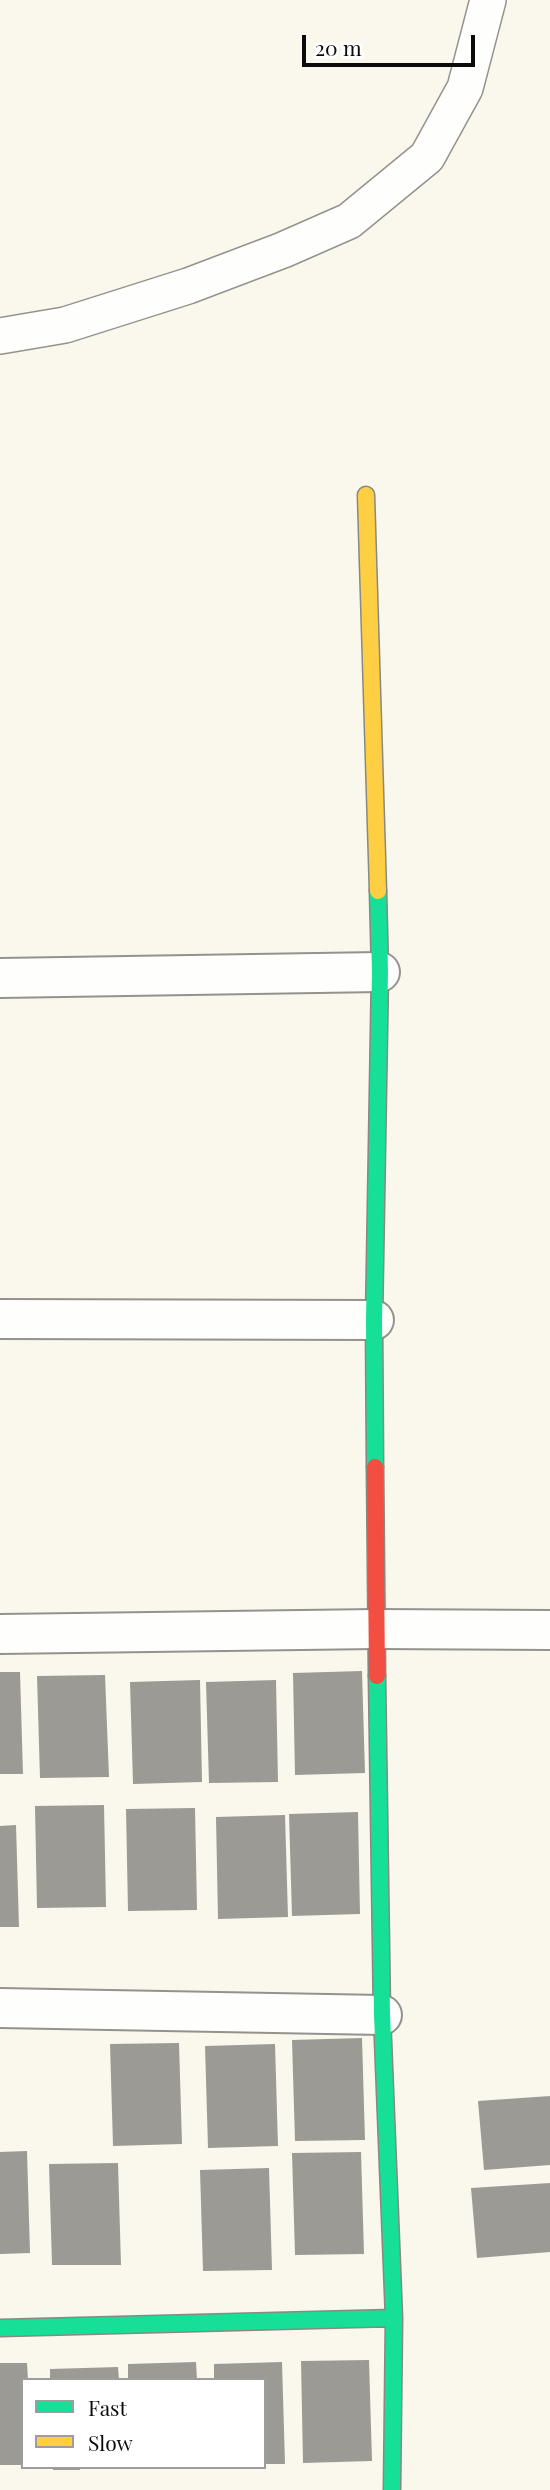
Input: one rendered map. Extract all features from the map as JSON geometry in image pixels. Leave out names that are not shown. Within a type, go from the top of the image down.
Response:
[{"type":"street","points":[[366,495],[380,972],[374,1320],[376,1629],[382,2015],[394,2318],[392,2490]]},
{"type":"street","points":[[0,978],[380,972]]},
{"type":"street","points":[[0,1319],[374,1320]]},
{"type":"street","points":[[0,1634],[376,1629],[550,1630]]},
{"type":"street","points":[[0,2008],[382,2015]]},
{"type":"street","points":[[0,2328],[394,2318]]},
{"type":"lane","points":[[0,336],[65,325],[188,286],[283,250],[349,221],[427,157],[465,88],[488,0]]},
{"type":"building","points":[[362,1671],[365,1773],[295,1775],[293,1673]]},
{"type":"building","points":[[0,1672],[20,1672],[23,1774],[0,1774]]},
{"type":"building","points":[[105,1675],[109,1777],[40,1778],[37,1676]]},
{"type":"building","points":[[200,1680],[202,1782],[133,1784],[130,1682]]},
{"type":"building","points":[[276,1680],[278,1782],[209,1783],[206,1682]]},
{"type":"building","points":[[104,1805],[106,1907],[37,1908],[35,1806]]},
{"type":"building","points":[[195,1808],[197,1910],[128,1911],[126,1809]]},
{"type":"building","points":[[358,1812],[360,1914],[292,1916],[289,1814]]},
{"type":"building","points":[[285,1815],[288,1917],[218,1919],[216,1817]]},
{"type":"building","points":[[16,1825],[19,1927],[0,1927],[0,1826]]},
{"type":"building","points":[[362,2038],[365,2140],[295,2141],[292,2040]]},
{"type":"building","points":[[179,2043],[182,2144],[113,2146],[110,2044]]},
{"type":"building","points":[[275,2044],[278,2146],[208,2148],[205,2046]]},
{"type":"building","points":[[550,2096],[550,2165],[484,2170],[478,2101]]},
{"type":"building","points":[[27,2151],[30,2253],[0,2254],[0,2152]]},
{"type":"building","points":[[361,2152],[364,2254],[295,2255],[292,2153]]},
{"type":"building","points":[[118,2163],[121,2265],[52,2265],[49,2164]]},
{"type":"building","points":[[269,2168],[272,2270],[203,2271],[200,2170]]},
{"type":"building","points":[[550,2183],[550,2252],[477,2258],[471,2188]]},
{"type":"building","points":[[369,2360],[372,2461],[303,2463],[301,2361]]},
{"type":"building","points":[[196,2362],[197,2378],[128,2378],[128,2364]]},
{"type":"building","points":[[282,2362],[285,2464],[266,2464],[266,2378],[214,2378],[214,2364]]},
{"type":"building","points":[[0,2363],[27,2363],[28,2378],[21,2378],[21,2465],[0,2465]]},
{"type":"building","points":[[118,2367],[119,2378],[50,2378],[50,2369]]},
{"type":"traffic: fast","points":[[375,1467],[374,1320],[380,972],[378,891]]},
{"type":"traffic: fast","points":[[377,1676],[382,2015],[394,2318],[392,2490]]},
{"type":"traffic: fast","points":[[0,2328],[394,2318]]},
{"type":"traffic: slow","points":[[366,495],[378,891]]},
{"type":"traffic: jam","points":[[375,1467],[377,1676]]}]
